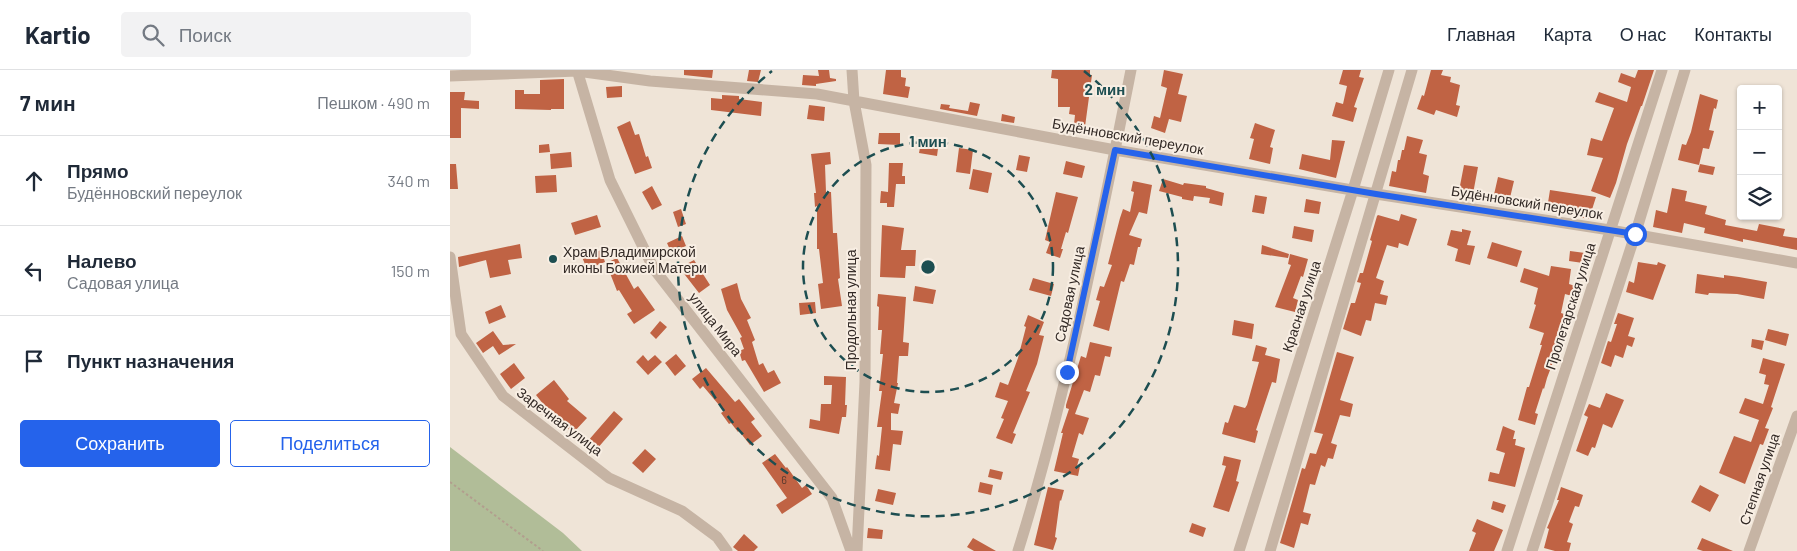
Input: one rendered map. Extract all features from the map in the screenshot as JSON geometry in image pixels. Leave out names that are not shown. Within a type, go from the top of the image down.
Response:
[{"type":"street","name":"Будённовский переулок","points":[[450,76],[577,70],[650,81],[817,94],[1115,150],[1376,194],[1635,234],[1797,263]]},
{"type":"street","name":"улица Мира","points":[[577,70],[610,180],[654,269],[832,498],[851,551]]},
{"type":"street","name":"Продольная улица","points":[[852,70],[854,101],[866,165],[865,382],[857,551]]},
{"type":"street","name":"Садовая улица","points":[[1018,551],[1067,372],[1131,70]]},
{"type":"street","name":"Красная улица","points":[[1239,551],[1354,190],[1389,70]]},
{"type":"street","points":[[1270,551],[1412,70]]},
{"type":"street","name":"Пролетарская улица","points":[[1507,551],[1662,70]]},
{"type":"street","points":[[1532,551],[1635,234],[1685,70]]},
{"type":"street","name":"Заречная улица","points":[[450,257],[461,334],[503,396],[609,478],[682,511],[717,538],[727,551]]},
{"type":"street","name":"Степная улица","points":[[1749,551],[1797,416]]},
{"type":"path","points":[[450,482],[543,551]]},
{"type":"green space","points":[[450,447],[563,533],[582,551],[450,551]]},
{"type":"building","points":[[684,70],[713,70],[712,78],[684,75]]},
{"type":"building","points":[[749,70],[761,70],[758,82],[747,81]]},
{"type":"building","points":[[818,70],[829,70],[830,78],[836,79],[836,81],[816,84],[816,86],[802,85],[803,75],[819,76]]},
{"type":"building","points":[[886,70],[901,70],[901,77],[906,78],[905,86],[910,87],[908,98],[883,94]]},
{"type":"building","points":[[1052,70],[1090,70],[1090,75],[1092,75],[1084,134],[1073,133],[1075,115],[1069,114],[1070,107],[1058,107],[1058,79],[1051,78]]},
{"type":"building","points":[[1164,70],[1183,74],[1178,94],[1187,96],[1181,122],[1169,119],[1165,133],[1151,128],[1154,116],[1160,118],[1167,88],[1161,86]]},
{"type":"building","points":[[1343,70],[1361,70],[1359,77],[1364,78],[1354,107],[1357,108],[1353,122],[1332,116],[1336,102],[1343,104],[1347,86],[1339,84]]},
{"type":"building","points":[[1431,70],[1443,70],[1441,75],[1451,77],[1450,82],[1460,85],[1456,105],[1460,106],[1457,117],[1436,110],[1434,115],[1417,109],[1422,95],[1424,96]]},
{"type":"building","points":[[1638,70],[1654,70],[1610,198],[1591,191],[1603,158],[1587,155],[1591,138],[1602,141],[1614,108],[1595,102],[1599,92],[1627,102],[1631,87],[1618,82],[1621,73],[1635,78]]},
{"type":"building","points":[[564,79],[564,109],[515,109],[515,90],[524,90],[524,94],[540,94],[540,80]]},
{"type":"building","points":[[622,86],[622,97],[607,98],[606,87]]},
{"type":"building","points":[[450,92],[465,92],[464,100],[479,101],[479,109],[461,108],[461,138],[450,138]]},
{"type":"building","points":[[1700,94],[1718,100],[1716,109],[1714,108],[1709,130],[1714,131],[1709,149],[1703,148],[1699,165],[1678,160],[1682,144],[1686,145],[1691,132]]},
{"type":"building","points":[[722,95],[739,96],[739,99],[762,102],[761,116],[711,110],[711,98],[722,99]]},
{"type":"building","points":[[970,102],[980,104],[977,116],[940,109],[941,104],[950,105],[949,108],[968,111]]},
{"type":"building","points":[[809,105],[825,107],[824,121],[807,119]]},
{"type":"building","points":[[1002,114],[1015,117],[1014,123],[1001,121]]},
{"type":"building","points":[[630,121],[635,135],[639,134],[646,157],[648,156],[652,168],[635,174],[617,127]]},
{"type":"building","points":[[1255,123],[1275,130],[1270,147],[1273,148],[1270,164],[1249,159],[1254,139],[1250,138]]},
{"type":"building","points":[[879,133],[900,133],[900,145],[878,144]]},
{"type":"building","points":[[1407,136],[1423,140],[1419,153],[1427,155],[1423,174],[1429,176],[1426,193],[1389,186],[1392,171],[1396,172],[1398,160],[1400,160],[1402,150],[1404,150]]},
{"type":"building","points":[[926,139],[939,141],[937,156],[919,153],[921,142],[925,143]]},
{"type":"building","points":[[1332,140],[1345,141],[1336,178],[1299,169],[1302,154],[1330,160]]},
{"type":"building","points":[[549,144],[550,152],[539,153],[539,145]]},
{"type":"building","points":[[959,148],[973,150],[970,174],[956,172]]},
{"type":"building","points":[[571,152],[572,167],[551,169],[550,154]]},
{"type":"building","points":[[830,152],[831,164],[825,165],[826,192],[831,192],[833,233],[837,233],[840,278],[838,279],[842,306],[821,309],[818,284],[823,283],[819,249],[817,249],[817,206],[815,207],[814,193],[816,193],[811,154]]},
{"type":"building","points":[[1019,155],[1030,157],[1027,172],[1016,170]]},
{"type":"building","points":[[1066,161],[1085,166],[1082,178],[1063,174]]},
{"type":"building","points":[[889,163],[903,163],[902,176],[905,176],[905,184],[896,184],[894,207],[887,207],[887,203],[880,203],[881,191],[888,192]]},
{"type":"building","points":[[450,164],[456,164],[458,189],[450,189]]},
{"type":"building","points":[[1700,164],[1715,167],[1713,175],[1698,172]]},
{"type":"building","points":[[1464,165],[1478,167],[1472,199],[1458,196]]},
{"type":"building","points":[[973,169],[992,173],[988,193],[969,189]]},
{"type":"building","points":[[556,175],[557,192],[536,193],[535,176]]},
{"type":"building","points":[[1498,177],[1514,181],[1509,202],[1493,199]]},
{"type":"building","points":[[1163,179],[1183,185],[1184,183],[1206,186],[1206,188],[1224,193],[1222,206],[1209,203],[1210,198],[1194,196],[1193,201],[1159,191]]},
{"type":"building","points":[[1133,181],[1152,185],[1147,214],[1139,212],[1129,235],[1142,239],[1134,265],[1130,264],[1124,282],[1121,281],[1109,331],[1093,326],[1100,301],[1096,300],[1100,286],[1104,287],[1112,265],[1108,264],[1123,209],[1130,212],[1134,192],[1131,191]]},
{"type":"building","points":[[652,186],[662,205],[652,210],[642,192]]},
{"type":"building","points":[[1672,188],[1687,191],[1685,201],[1707,206],[1705,214],[1726,220],[1725,225],[1757,231],[1759,224],[1785,229],[1783,236],[1797,238],[1797,250],[1743,239],[1743,242],[1704,233],[1705,228],[1684,223],[1682,233],[1653,227],[1656,210],[1667,213]]},
{"type":"building","points":[[1550,190],[1596,197],[1589,219],[1579,217],[1580,214],[1547,209]]},
{"type":"building","points":[[1056,192],[1078,197],[1068,233],[1066,232],[1060,258],[1046,253],[1050,242],[1045,240]]},
{"type":"building","points":[[1255,195],[1267,197],[1264,214],[1252,212]]},
{"type":"building","points":[[1306,199],[1321,202],[1319,214],[1304,212]]},
{"type":"building","points":[[681,209],[686,224],[678,227],[673,212]]},
{"type":"building","points":[[1401,214],[1417,219],[1408,246],[1399,243],[1398,248],[1387,245],[1376,278],[1384,281],[1380,294],[1388,296],[1386,305],[1375,303],[1371,321],[1366,320],[1361,336],[1343,329],[1351,303],[1355,303],[1361,283],[1357,282],[1360,273],[1363,273],[1377,216],[1399,221]]},
{"type":"building","points":[[597,215],[601,227],[575,235],[571,223]]},
{"type":"building","points":[[882,225],[904,228],[901,250],[916,250],[915,266],[906,266],[905,278],[880,277]]},
{"type":"building","points":[[1294,226],[1314,230],[1312,242],[1292,238]]},
{"type":"building","points":[[1462,229],[1471,231],[1467,245],[1475,246],[1470,265],[1455,261],[1458,249],[1447,245],[1451,230],[1462,232]]},
{"type":"building","points":[[682,236],[686,246],[671,252],[667,243]]},
{"type":"building","points":[[1492,242],[1522,251],[1517,267],[1487,258]]},
{"type":"building","points":[[520,244],[522,258],[508,260],[511,274],[490,278],[486,260],[459,267],[458,257]]},
{"type":"building","points":[[1262,245],[1289,254],[1288,258],[1261,254]]},
{"type":"building","points":[[601,250],[605,262],[587,269],[582,257]]},
{"type":"building","points":[[1570,251],[1585,253],[1583,263],[1569,261]]},
{"type":"building","points":[[1290,254],[1308,259],[1303,277],[1301,276],[1293,298],[1298,300],[1295,312],[1275,307],[1291,265],[1288,264]]},
{"type":"building","points":[[617,258],[634,289],[638,286],[655,310],[634,324],[627,314],[632,311],[619,290],[617,291],[606,263]]},
{"type":"building","points":[[694,260],[710,285],[699,293],[681,267]]},
{"type":"building","points":[[1638,262],[1657,265],[1658,262],[1666,265],[1653,300],[1626,292],[1629,281],[1634,283]]},
{"type":"building","points":[[1551,266],[1571,269],[1569,284],[1575,286],[1572,296],[1565,294],[1561,313],[1567,315],[1559,340],[1561,341],[1535,413],[1538,414],[1535,425],[1518,420],[1542,345],[1540,345],[1544,333],[1529,328],[1536,305],[1534,304],[1538,288],[1520,282],[1524,268],[1549,276]]},
{"type":"building","points":[[1697,274],[1724,278],[1724,275],[1767,282],[1764,299],[1737,294],[1709,293],[1708,295],[1695,293]]},
{"type":"building","points":[[1033,278],[1054,284],[1051,296],[1029,290]]},
{"type":"building","points":[[737,283],[741,299],[751,318],[747,320],[755,340],[752,342],[759,365],[763,363],[768,373],[774,370],[781,383],[764,392],[745,360],[742,361],[739,351],[744,349],[740,338],[742,337],[727,310],[721,289]]},
{"type":"building","points":[[915,286],[936,290],[933,304],[913,301]]},
{"type":"building","points":[[878,294],[906,297],[903,342],[909,343],[908,356],[899,356],[898,383],[894,403],[900,404],[898,414],[891,413],[891,430],[903,431],[901,445],[893,444],[890,471],[875,469],[877,455],[879,456],[882,427],[877,427],[882,391],[879,391],[883,354],[880,354],[882,330],[878,330]]},
{"type":"building","points":[[815,302],[816,313],[800,315],[799,303]]},
{"type":"building","points":[[501,305],[506,317],[489,324],[485,312]]},
{"type":"building","points":[[1618,313],[1634,318],[1628,336],[1635,338],[1632,347],[1627,345],[1623,358],[1615,355],[1611,367],[1601,363],[1608,341],[1611,342],[1617,324],[1614,324]]},
{"type":"building","points":[[1028,315],[1044,322],[1039,335],[1044,336],[1037,364],[1026,391],[1030,392],[1013,433],[1016,434],[1012,444],[996,438],[1004,419],[1001,418],[1008,401],[995,397],[1000,382],[1008,385],[1018,358]]},
{"type":"building","points":[[1234,320],[1254,324],[1252,339],[1232,335]]},
{"type":"building","points":[[660,321],[667,327],[656,339],[650,333]]},
{"type":"building","points":[[1768,329],[1789,334],[1786,346],[1765,340]]},
{"type":"building","points":[[493,331],[503,345],[516,344],[499,355],[493,346],[483,353],[476,343]]},
{"type":"building","points":[[1752,339],[1764,341],[1762,350],[1751,347]]},
{"type":"building","points":[[1090,342],[1112,347],[1110,357],[1105,356],[1100,376],[1095,375],[1090,392],[1084,390],[1075,414],[1089,418],[1083,435],[1079,433],[1072,457],[1079,459],[1077,466],[1080,466],[1078,476],[1054,471],[1063,433],[1061,433],[1069,409],[1066,408],[1066,405],[1081,356],[1086,358]]},
{"type":"building","points":[[1256,345],[1267,348],[1265,355],[1280,359],[1276,383],[1272,382],[1256,430],[1258,431],[1255,443],[1222,434],[1225,422],[1228,423],[1234,405],[1245,408],[1247,405],[1259,362],[1252,361]]},
{"type":"building","points":[[1337,352],[1354,357],[1340,400],[1353,404],[1350,417],[1340,415],[1331,443],[1337,445],[1333,459],[1328,458],[1325,467],[1321,465],[1315,485],[1310,484],[1303,512],[1311,514],[1308,525],[1301,523],[1294,548],[1280,543],[1302,468],[1305,469],[1310,453],[1316,454],[1323,434],[1314,432]]},
{"type":"building","points":[[676,354],[686,366],[675,376],[665,363]]},
{"type":"building","points":[[643,355],[648,361],[655,355],[662,362],[648,375],[636,362]]},
{"type":"building","points":[[1763,358],[1785,364],[1771,407],[1773,408],[1765,428],[1769,429],[1763,445],[1760,444],[1745,484],[1719,473],[1734,436],[1751,442],[1759,420],[1739,413],[1745,398],[1763,404],[1769,385],[1764,384],[1766,375],[1759,373]]},
{"type":"building","points":[[514,363],[525,378],[511,389],[500,374]]},
{"type":"building","points":[[706,368],[735,402],[739,399],[755,419],[751,422],[762,436],[750,445],[731,423],[729,424],[721,413],[724,411],[703,386],[700,389],[692,379]]},
{"type":"building","points":[[824,376],[846,377],[846,417],[842,417],[839,434],[809,428],[810,419],[820,421],[821,404],[831,404],[832,385],[824,385]]},
{"type":"building","points":[[554,380],[569,399],[567,401],[587,418],[573,433],[552,415],[536,395]]},
{"type":"building","points":[[1606,393],[1624,400],[1612,428],[1603,424],[1595,448],[1592,447],[1588,456],[1576,451],[1588,417],[1584,415],[1589,404],[1600,408]]},
{"type":"building","points":[[614,411],[623,419],[596,450],[587,442]]},
{"type":"building","points":[[1503,426],[1515,431],[1513,439],[1516,439],[1515,445],[1525,448],[1515,487],[1488,481],[1490,472],[1499,474],[1505,453],[1496,450]]},
{"type":"building","points":[[645,449],[656,459],[643,473],[632,463]]},
{"type":"building","points":[[775,454],[802,488],[806,485],[812,494],[782,514],[776,505],[787,498],[762,463]]},
{"type":"building","points":[[1224,456],[1241,460],[1236,481],[1239,482],[1229,512],[1213,507],[1226,466],[1222,465]]},
{"type":"building","points":[[990,469],[1003,472],[1001,480],[988,477]]},
{"type":"building","points":[[980,482],[993,485],[991,495],[978,492]]},
{"type":"building","points":[[1700,485],[1719,495],[1710,512],[1691,502]]},
{"type":"building","points":[[1048,487],[1064,490],[1060,500],[1055,537],[1057,538],[1053,550],[1034,545]]},
{"type":"building","points":[[1561,487],[1583,495],[1579,507],[1575,506],[1569,522],[1573,524],[1567,542],[1571,543],[1569,551],[1555,551],[1544,548],[1549,529],[1547,528],[1559,500],[1557,500]]},
{"type":"building","points":[[878,489],[896,493],[893,505],[875,501]]},
{"type":"building","points":[[1493,501],[1506,505],[1503,513],[1491,509]]},
{"type":"building","points":[[1477,519],[1503,530],[1494,551],[1469,551],[1476,533],[1472,531]]},
{"type":"building","points":[[1192,523],[1206,528],[1203,537],[1189,532]]},
{"type":"building","points":[[868,528],[883,530],[882,539],[867,538]]},
{"type":"building","points":[[744,534],[758,547],[754,551],[738,551],[733,547]]},
{"type":"building","points":[[973,538],[996,551],[974,551],[967,547]]},
{"type":"building","points":[[1702,538],[1733,551],[1703,551],[1697,549]]},
{"type":"place","name":"Храм Владимирской иконы Божией Матери","points":[[553,259]]},
{"type":"route","points":[[1067,372],[1115,150],[1376,194],[1635,234]]}]
